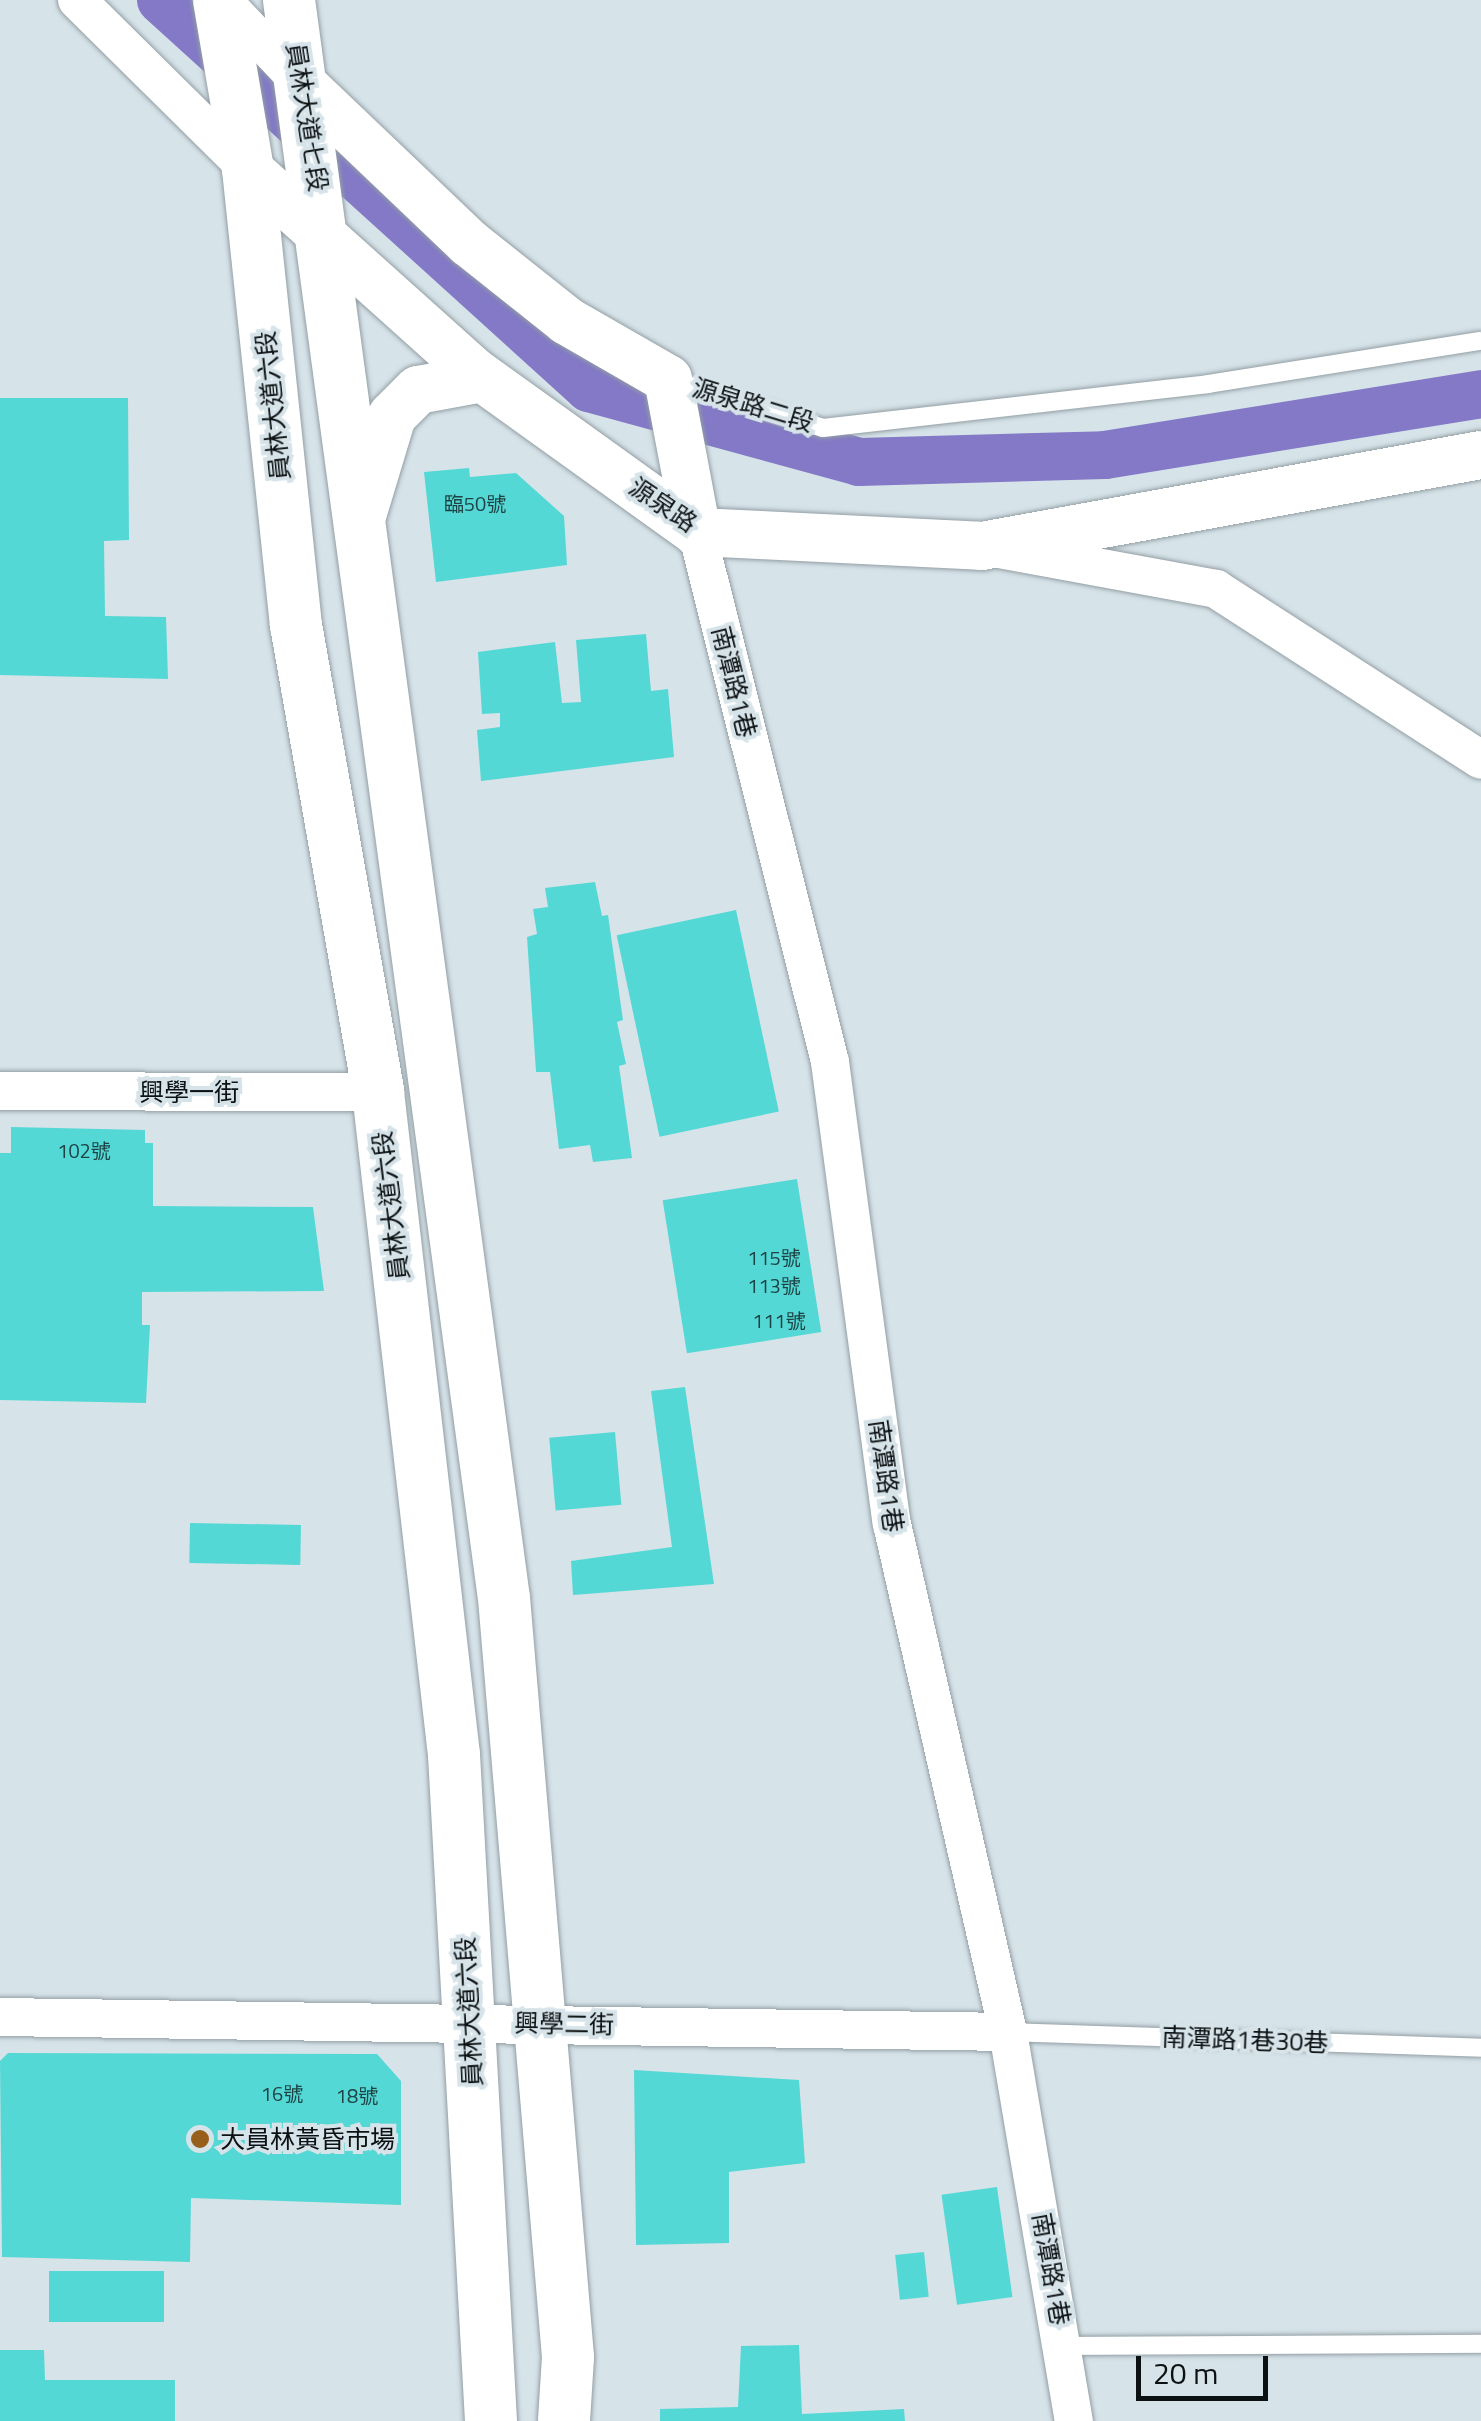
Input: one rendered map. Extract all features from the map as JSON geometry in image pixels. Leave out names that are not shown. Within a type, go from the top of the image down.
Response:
[{"type":"main road","name":"員林大道六段","points":[[220,0],[248,169],[296,625],[378,1092],[454,1755],[491,2421]]},
{"type":"main road","name":"員林大道七段","points":[[289,0],[324,234]]},
{"type":"main road","points":[[324,234],[504,1598],[543,2024],[568,2358],[564,2421]]},
{"type":"street","name":"源泉路","points":[[77,0],[248,169],[482,378],[697,532],[982,546],[1481,455]]},
{"type":"street","name":"源泉路二段","points":[[220,0],[469,244],[566,321],[668,379]]},
{"type":"street","points":[[360,522],[392,416],[418,390],[482,378]]},
{"type":"street","points":[[668,379],[697,532]]},
{"type":"street","name":"南潭路1巷","points":[[697,532],[830,1062],[892,1524],[1008,2032],[1065,2346],[1074,2421]]},
{"type":"street","points":[[982,546],[1216,589],[1481,760]]},
{"type":"street","name":"興學一街","points":[[0,1092],[378,1092]]},
{"type":"street","name":"興學二街","points":[[0,2016],[1008,2032]]},
{"type":"lane","name":"源泉路二段","points":[[668,379],[824,428],[1208,384],[1481,341]]},
{"type":"lane","name":"南潭路1巷30巷","points":[[1008,2032],[1481,2048]]},
{"type":"lane","points":[[1065,2346],[1481,2344]]},
{"type":"building","points":[[0,398],[128,398],[129,540],[104,541],[105,616],[166,617],[168,679],[0,675]]},
{"type":"building","points":[[469,468],[470,477],[516,473],[564,516],[567,565],[436,582],[424,472]]},
{"type":"building","points":[[646,634],[651,691],[668,689],[674,757],[481,781],[477,730],[500,727],[500,713],[482,714],[478,652],[555,642],[562,703],[581,702],[576,640]]},
{"type":"building","points":[[595,882],[602,916],[608,915],[623,1020],[617,1022],[626,1064],[619,1066],[632,1158],[593,1162],[590,1145],[559,1149],[550,1072],[536,1072],[527,937],[537,934],[533,909],[548,907],[545,888]]},
{"type":"building","points":[[736,910],[779,1111],[659,1137],[617,935]]},
{"type":"building","points":[[11,1127],[145,1130],[145,1143],[153,1143],[153,1206],[313,1207],[324,1291],[142,1292],[142,1325],[150,1325],[146,1403],[0,1400],[0,1153],[11,1153]]},
{"type":"building","points":[[797,1179],[821,1332],[687,1353],[663,1200]]},
{"type":"building","points":[[685,1387],[714,1584],[573,1595],[571,1561],[672,1547],[651,1391]]},
{"type":"building","points":[[615,1432],[621,1505],[556,1510],[549,1438]]},
{"type":"building","points":[[190,1523],[301,1525],[300,1565],[189,1563]]},
{"type":"building","name":"大員林黃昏市場","points":[[8,2053],[377,2054],[401,2081],[401,2205],[191,2198],[190,2262],[2,2257],[0,2061]]},
{"type":"building","points":[[634,2070],[799,2080],[805,2163],[729,2172],[729,2243],[636,2245]]},
{"type":"building","points":[[997,2187],[1012,2297],[957,2305],[942,2195]]},
{"type":"building","points":[[924,2252],[929,2297],[900,2300],[895,2255]]},
{"type":"building","points":[[49,2271],[164,2271],[164,2322],[49,2322]]},
{"type":"building","points":[[799,2345],[802,2414],[904,2409],[905,2421],[660,2421],[660,2409],[738,2407],[741,2346]]},
{"type":"building","points":[[0,2350],[44,2350],[45,2380],[175,2380],[175,2421],[0,2421]]},
{"type":"waterway","points":[[161,0],[589,388],[859,462],[1105,455],[1481,394]]},
{"type":"place","name":"大員林黃昏市場","points":[[200,2139]]}]
